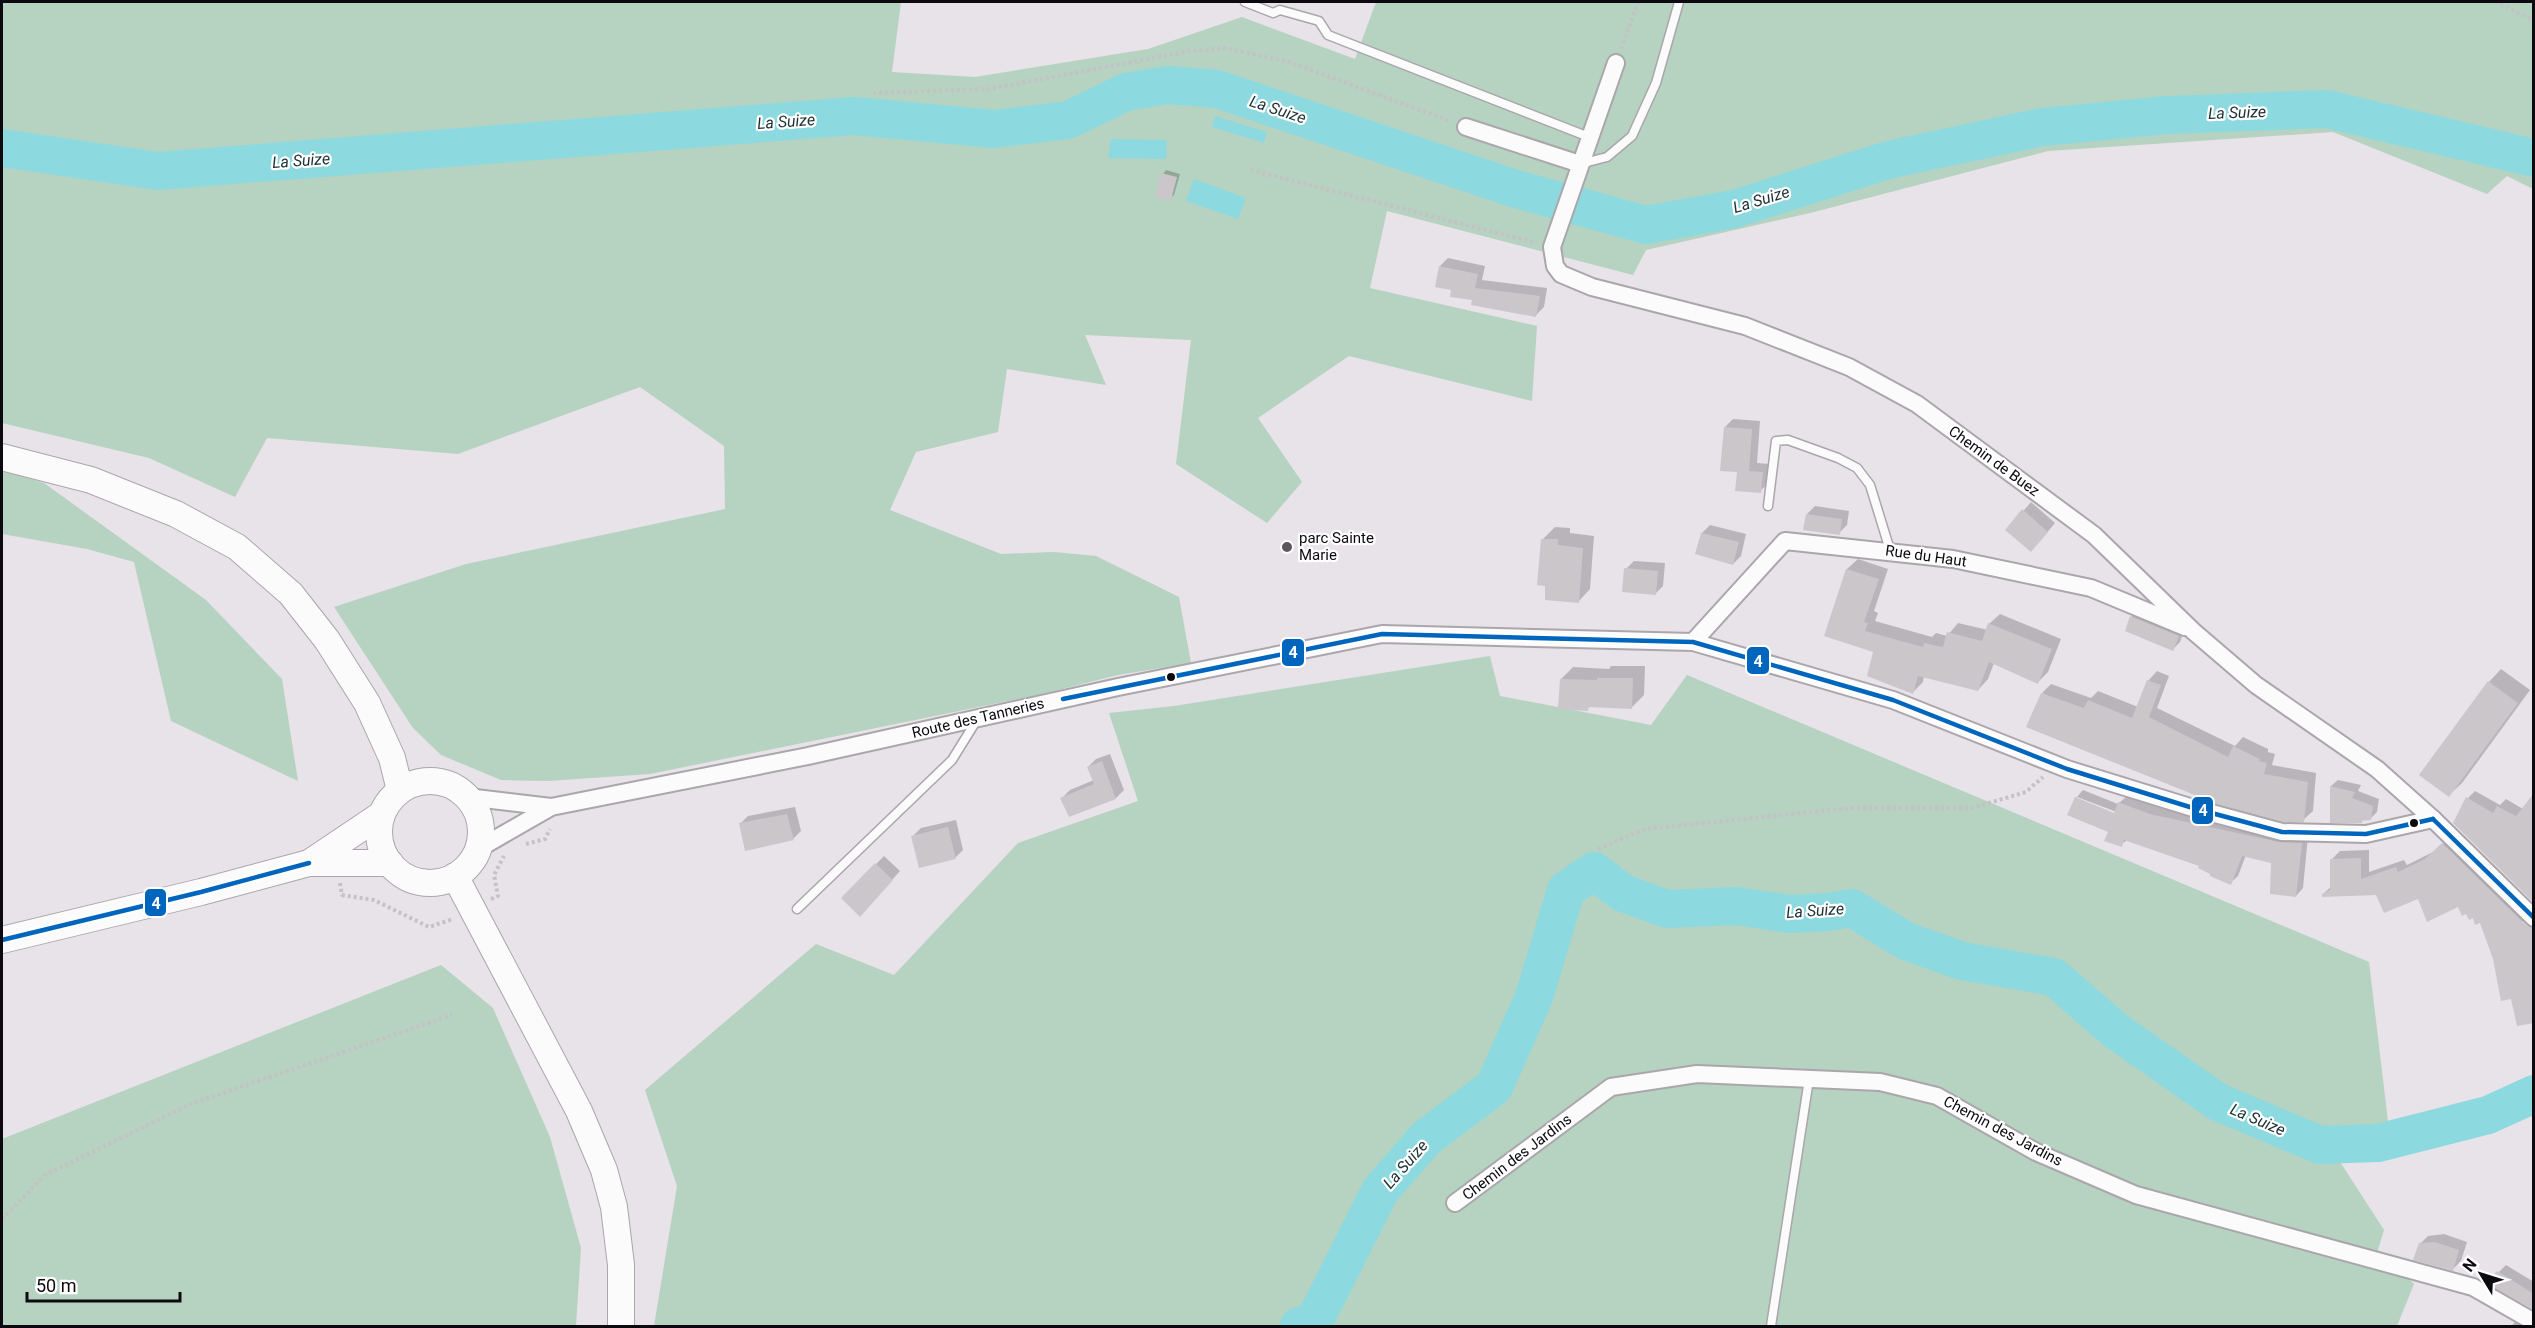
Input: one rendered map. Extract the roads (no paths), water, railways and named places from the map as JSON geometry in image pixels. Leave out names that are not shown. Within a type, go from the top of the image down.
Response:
[{"type":"main road","points":[[3,457],[91,480],[176,514],[237,547],[291,594],[327,640],[367,703],[392,758],[400,790]]},
{"type":"main road","points":[[428,780],[442,782],[456,788],[467,797],[480,821],[481,835],[473,860],[454,876],[440,882],[424,883],[409,879],[396,870],[380,844],[379,829],[382,814],[389,801],[400,790],[413,783],[428,780]]},
{"type":"main road","points":[[309,863],[382,814]]},
{"type":"main road","points":[[2,940],[201,892],[309,863],[390,863]]},
{"type":"main road","points":[[454,876],[579,1111],[604,1170],[614,1206],[620,1254],[621,1326]]},
{"type":"street","points":[[1466,127],[1580,164],[1616,63]]},
{"type":"street","name":"Chemin de Buez","points":[[1580,164],[1552,247],[1555,266],[1561,274],[1592,287],[1745,326],[1849,367],[1917,404],[2094,535],[2193,631],[2256,685],[2376,769],[2433,819],[2534,918]]},
{"type":"street","name":"Rue du Haut","points":[[1693,642],[1785,541],[1890,550],[1953,559],[2091,588],[2193,631]]},
{"type":"street","name":"Route des Tanneries","points":[[467,797],[551,807],[808,756],[1118,687],[1382,634],[1693,642],[1893,700],[2057,765],[2193,808],[2282,832],[2366,834],[2433,819]]},
{"type":"street","name":"Route des Tanneries","points":[[478,849],[551,807]]},
{"type":"street","name":"Chemin des Jardins","points":[[1455,1203],[1611,1087],[1697,1074],[1880,1082],[1937,1096],[2036,1152],[2136,1196],[2473,1287],[2534,1322]]},
{"type":"lane","points":[[1245,2],[1273,13],[1280,10],[1319,21],[1328,35],[1338,40],[1589,137]]},
{"type":"lane","points":[[1580,164],[1606,157],[1632,136],[1656,83],[1680,2]]},
{"type":"lane","points":[[1768,506],[1776,441],[1788,440],[1838,458],[1857,468],[1870,485],[1890,550]]},
{"type":"lane","points":[[797,909],[952,760],[978,718]]},
{"type":"lane","points":[[1771,1326],[1809,1079]]},
{"type":"water","points":[[1215,116],[1267,132],[1264,143],[1212,127]]},
{"type":"water","points":[[1111,139],[1167,140],[1166,159],[1108,158]]},
{"type":"water","points":[[1194,179],[1246,198],[1238,219],[1186,201]]},
{"type":"waterway","name":"La Suize","points":[[2,148],[158,171],[854,116],[994,129],[1068,120],[1126,92],[1168,85],[1217,89],[1516,189],[1646,225],[1734,209],[1888,160],[2042,127],[2168,115],[2327,109],[2534,158]]},
{"type":"waterway","name":"La Suize","points":[[1299,1326],[1314,1322],[1380,1191],[1426,1138],[1494,1087],[1534,997],[1566,890],[1594,871],[1623,893],[1667,909],[1736,906],[1790,914],[1852,908],[1906,941],[1962,961],[2054,977],[2116,1031],[2218,1102],[2320,1145],[2378,1143],[2488,1115],[2534,1094]]},
{"type":"place","name":"parc Sainte Marie","points":[[1287,547]]}]
